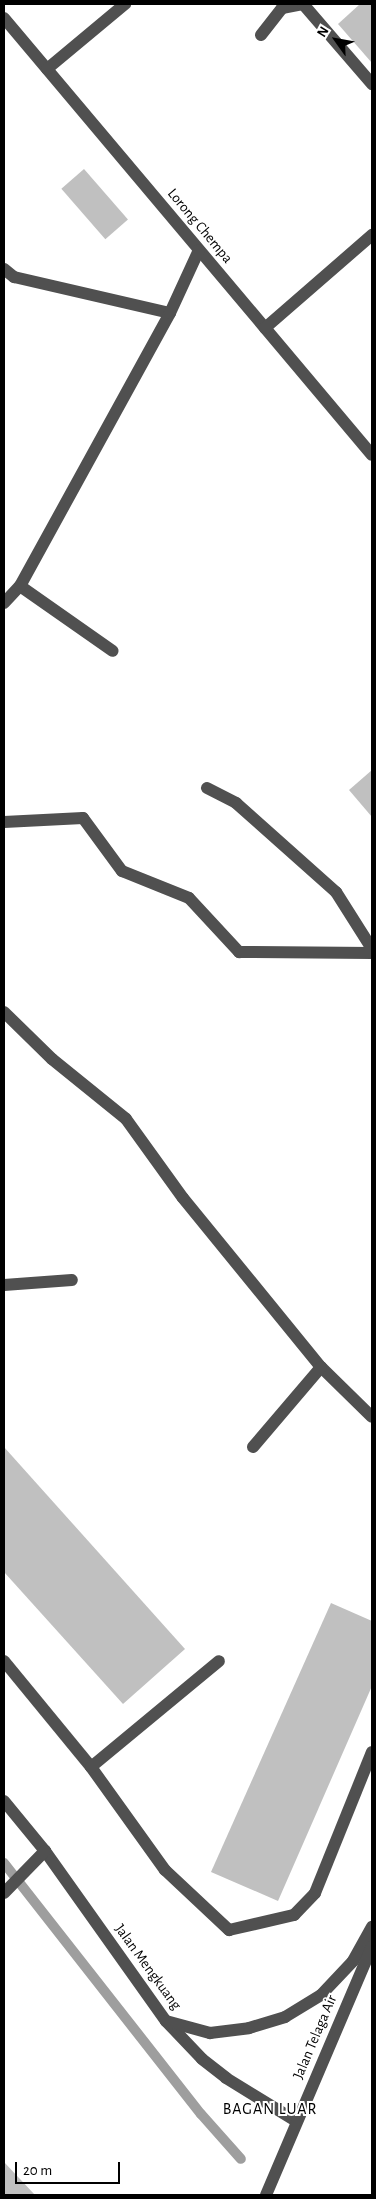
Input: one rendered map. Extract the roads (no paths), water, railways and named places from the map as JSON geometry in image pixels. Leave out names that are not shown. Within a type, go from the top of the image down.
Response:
[{"type":"street","points":[[47,69],[125,4]]},
{"type":"street","points":[[262,35],[282,8],[303,4],[372,84]]},
{"type":"street","name":"Lorong Chempa","points":[[4,18],[372,455]]},
{"type":"street","points":[[265,328],[372,235]]},
{"type":"street","points":[[4,603],[20,586],[170,313],[199,250]]},
{"type":"street","points":[[4,269],[14,277],[170,313]]},
{"type":"street","points":[[20,586],[113,651]]},
{"type":"street","points":[[207,788],[236,803],[336,892],[372,949]]},
{"type":"street","points":[[4,822],[83,818],[122,871],[189,898],[239,952],[372,953]]},
{"type":"street","points":[[4,1012],[52,1059],[126,1119],[183,1198],[321,1368],[372,1417]]},
{"type":"street","points":[[4,1285],[72,1280]]},
{"type":"street","points":[[252,1447],[321,1368]]},
{"type":"street","points":[[91,1767],[219,1661]]},
{"type":"street","points":[[4,1662],[91,1767],[165,1870],[229,1930],[294,1914],[315,1893],[372,1752]]},
{"type":"street","name":"Jalan Mengkuang","points":[[4,1801],[45,1851],[166,2021],[202,2059],[226,2078],[296,2122]]},
{"type":"street","points":[[4,1893],[45,1851]]},
{"type":"street","points":[[166,2021],[210,2033],[249,2028],[285,2017],[321,1995],[353,1961],[372,1927]]},
{"type":"street","name":"Jalan Telaga Air","points":[[266,2195],[372,1947]]},
{"type":"waterway","points":[[4,1863],[201,2114],[241,2159]]},
{"type":"district","name":"BAGAN LUAR","points":[[270,2109]]}]
